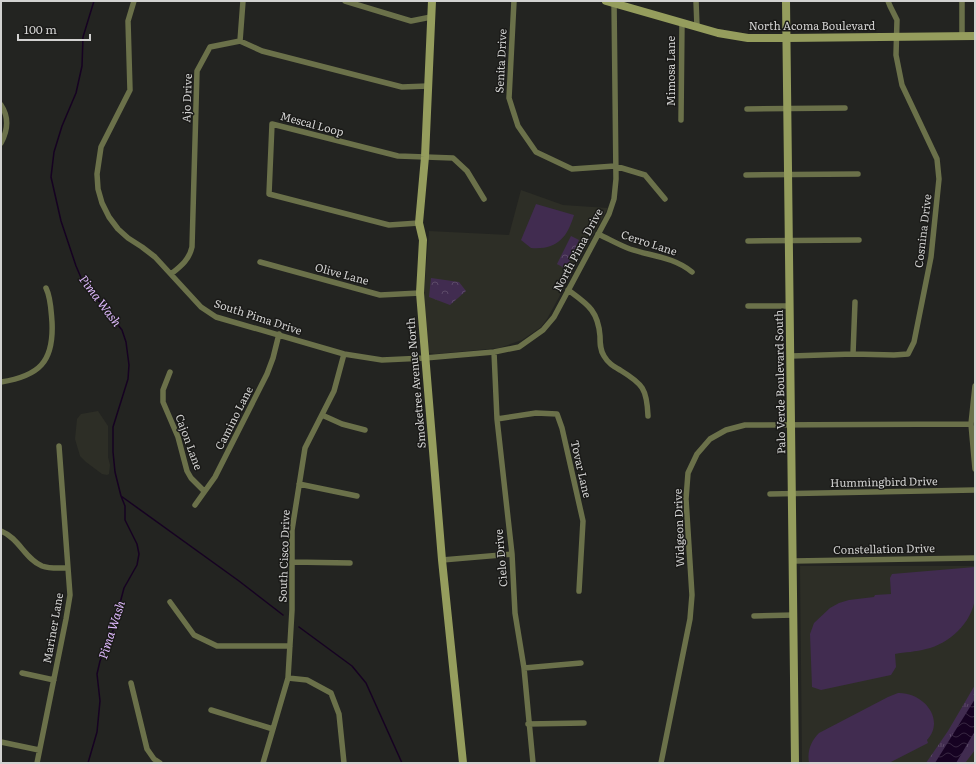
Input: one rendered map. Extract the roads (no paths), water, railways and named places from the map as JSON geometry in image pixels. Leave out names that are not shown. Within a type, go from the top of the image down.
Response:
[{"type":"main road","name":"Smoketree Avenue North","points":[[432,1],[425,157],[419,223],[423,240],[420,293],[442,560],[463,763]]},
{"type":"main road","name":"Palo Verde Boulevard South","points":[[786,1],[795,763]]},
{"type":"main road","name":"North Acoma Boulevard","points":[[611,2],[697,27],[735,36],[762,39],[975,36]]},
{"type":"street","name":"South Pima Drive","points":[[134,1],[128,21],[130,90],[101,148],[97,174],[98,189],[102,203],[109,217],[118,229],[128,238],[150,252],[201,308],[216,317],[344,354],[382,360],[425,358]]},
{"type":"street","points":[[243,1],[240,40],[262,51],[402,87],[428,86]]},
{"type":"street","points":[[344,1],[411,21],[431,17]]},
{"type":"street","name":"Senita Drive","points":[[514,1],[509,98],[518,126],[536,152],[572,169],[615,166]]},
{"type":"street","points":[[696,1],[697,27]]},
{"type":"street","name":"Cosnina Drive","points":[[791,356],[908,354],[914,342],[932,257],[939,179],[937,159],[902,85],[896,55],[897,20],[888,1]]},
{"type":"street","points":[[962,1],[962,36]]},
{"type":"street","name":"North Pima Drive","points":[[425,358],[494,352],[519,347],[543,330],[554,317],[598,234],[613,205],[616,187],[611,2]]},
{"type":"street","name":"Mimosa Lane","points":[[681,120],[682,23]]},
{"type":"street","name":"Ajo Drive","points":[[171,274],[190,256],[192,247],[197,70],[210,47],[240,40]]},
{"type":"street","points":[[1,105],[6,114],[7,123],[4,137],[1,142]]},
{"type":"street","points":[[747,109],[845,108]]},
{"type":"street","name":"Mescal Loop","points":[[419,223],[388,224],[269,194],[272,124],[398,156],[425,157]]},
{"type":"street","points":[[425,157],[453,158],[467,171],[484,199]]},
{"type":"street","points":[[615,166],[645,175],[665,199]]},
{"type":"street","points":[[746,175],[858,174]]},
{"type":"street","name":"Cerro Lane","points":[[598,234],[630,249],[670,259],[692,272]]},
{"type":"street","points":[[748,241],[859,240]]},
{"type":"street","name":"Olive Lane","points":[[260,262],[380,295],[420,293]]},
{"type":"street","points":[[1,382],[32,373],[47,357],[51,345],[52,329],[49,295],[46,288]]},
{"type":"street","points":[[568,290],[587,305],[599,322],[600,346],[608,363],[635,379],[642,386],[646,394],[648,416]]},
{"type":"street","points":[[853,354],[855,302]]},
{"type":"street","points":[[748,306],[790,306]]},
{"type":"street","name":"Camino Lane","points":[[195,505],[215,478],[267,374],[279,334]]},
{"type":"street","name":"Cielo Drive","points":[[494,352],[496,419],[512,554],[515,613],[524,668],[528,724],[533,763]]},
{"type":"street","name":"South Cisco Drive","points":[[264,763],[288,678],[292,530],[305,448],[334,391],[344,354]]},
{"type":"street","name":"Cajon Lane","points":[[170,372],[163,390],[163,402],[178,437],[187,471],[191,478],[204,491]]},
{"type":"street","points":[[975,386],[971,424],[975,470]]},
{"type":"street","name":"Tovar Lane","points":[[496,419],[536,413],[557,414],[562,428],[583,521],[580,591]]},
{"type":"street","points":[[322,416],[342,424],[365,430]]},
{"type":"street","name":"Widgeon Drive","points":[[661,763],[690,619],[692,595],[686,499],[688,473],[697,454],[710,439],[726,430],[744,425],[971,424]]},
{"type":"street","name":"Mariner Lane","points":[[37,763],[69,604],[65,517],[59,446]]},
{"type":"street","points":[[299,484],[358,496]]},
{"type":"street","name":"Hummingbird Drive","points":[[770,494],[975,490]]},
{"type":"street","points":[[1,531],[13,537],[30,557],[41,565],[50,568],[67,568]]},
{"type":"street","points":[[442,560],[512,554]]},
{"type":"street","name":"Constellation Drive","points":[[793,561],[975,558]]},
{"type":"street","points":[[292,562],[350,563]]},
{"type":"street","points":[[170,602],[194,635],[217,646],[290,646]]},
{"type":"street","points":[[754,616],[794,615]]},
{"type":"street","points":[[524,668],[580,663]]},
{"type":"street","points":[[22,673],[54,680]]},
{"type":"street","points":[[288,678],[307,680],[331,693],[339,714],[344,763]]},
{"type":"street","points":[[130,683],[147,749],[154,759],[160,763]]},
{"type":"street","points":[[210,710],[274,729]]},
{"type":"street","points":[[528,724],[584,723]]},
{"type":"street","points":[[1,742],[39,750]]},
{"type":"water","points":[[975,699],[975,731],[956,763],[935,763]]},
{"type":"waterway","name":"Pima Wash","points":[[88,763],[97,732],[100,701],[97,674],[100,661],[117,621],[124,588],[137,565],[139,554],[137,544],[125,520],[125,506],[115,472],[113,452],[113,427],[128,379],[129,365],[126,342],[122,330],[82,280],[61,221],[51,177],[54,152],[62,126],[76,93],[82,66],[83,37],[94,1]]},
{"type":"waterway","points":[[121,496],[239,581],[283,615]]},
{"type":"waterway","points":[[299,627],[352,666],[366,683],[402,763]]}]
